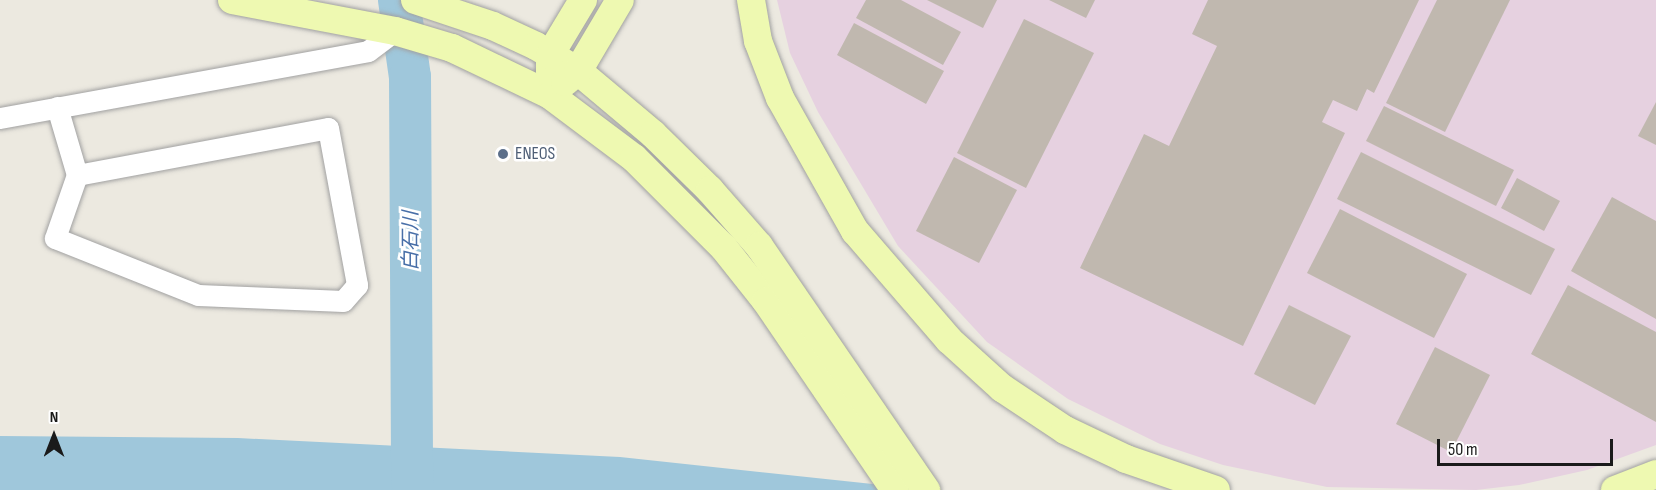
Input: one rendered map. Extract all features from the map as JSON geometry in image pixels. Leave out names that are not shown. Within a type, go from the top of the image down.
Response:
[{"type":"street","points":[[232,0],[395,31],[452,48],[550,95],[634,158],[724,248],[766,301],[878,465],[910,483]]},
{"type":"street","points":[[415,0],[493,26],[550,55],[578,71],[653,134],[710,190],[759,246],[910,483]]},
{"type":"street","points":[[550,95],[550,55],[583,0]]},
{"type":"street","points":[[550,95],[578,71],[620,0]]},
{"type":"street","points":[[752,0],[758,41],[780,98],[855,231],[949,340],[1002,388],[1065,430],[1126,459],[1216,490]]},
{"type":"street","points":[[0,118],[368,51],[395,31]]},
{"type":"street","points":[[57,107],[77,176],[55,238],[198,296],[343,301],[357,285],[328,128],[77,176]]},
{"type":"street","points":[[1615,490],[1656,474]]},
{"type":"shaded area","points":[[777,0],[1656,0],[1656,445],[1587,470],[1519,485],[1476,490],[1327,487],[1223,465],[1160,444],[1068,399],[987,342],[898,246],[818,112],[790,53]]},
{"type":"water","points":[[0,436],[238,438],[620,457],[929,490],[0,490]]},
{"type":"building","points":[[866,0],[901,0],[961,32],[943,65],[856,18]]},
{"type":"building","points":[[927,0],[997,0],[983,28]]},
{"type":"building","points":[[1049,0],[1095,0],[1086,18]]},
{"type":"building","points":[[1208,0],[1419,0],[1374,93],[1367,89],[1357,111],[1333,100],[1322,122],[1345,133],[1243,346],[1080,268],[1144,134],[1169,146],[1217,46],[1192,34]]},
{"type":"building","points":[[1437,0],[1510,0],[1445,132],[1386,103]]},
{"type":"building","points":[[1024,19],[1094,53],[1026,188],[957,153]]},
{"type":"building","points":[[854,23],[944,71],[926,104],[837,55]]},
{"type":"building","points":[[1656,102],[1656,145],[1638,136]]},
{"type":"building","points":[[1384,106],[1514,170],[1496,206],[1366,141]]},
{"type":"building","points":[[1361,152],[1555,249],[1531,295],[1337,199]]},
{"type":"building","points":[[954,157],[1017,190],[979,263],[916,231]]},
{"type":"building","points":[[1517,178],[1560,201],[1544,231],[1501,208]]},
{"type":"building","points":[[1612,197],[1656,221],[1656,319],[1571,271]]},
{"type":"building","points":[[1340,209],[1467,274],[1434,338],[1307,273]]},
{"type":"building","points":[[1568,285],[1656,332],[1656,422],[1531,354]]},
{"type":"building","points":[[1289,305],[1351,336],[1315,405],[1254,374]]},
{"type":"building","points":[[1435,347],[1490,375],[1451,452],[1396,424]]},
{"type":"waterway","name":"白石川","points":[[399,0],[410,77],[412,482]]},
{"type":"place","name":"ENEOS","points":[[503,154]]}]
